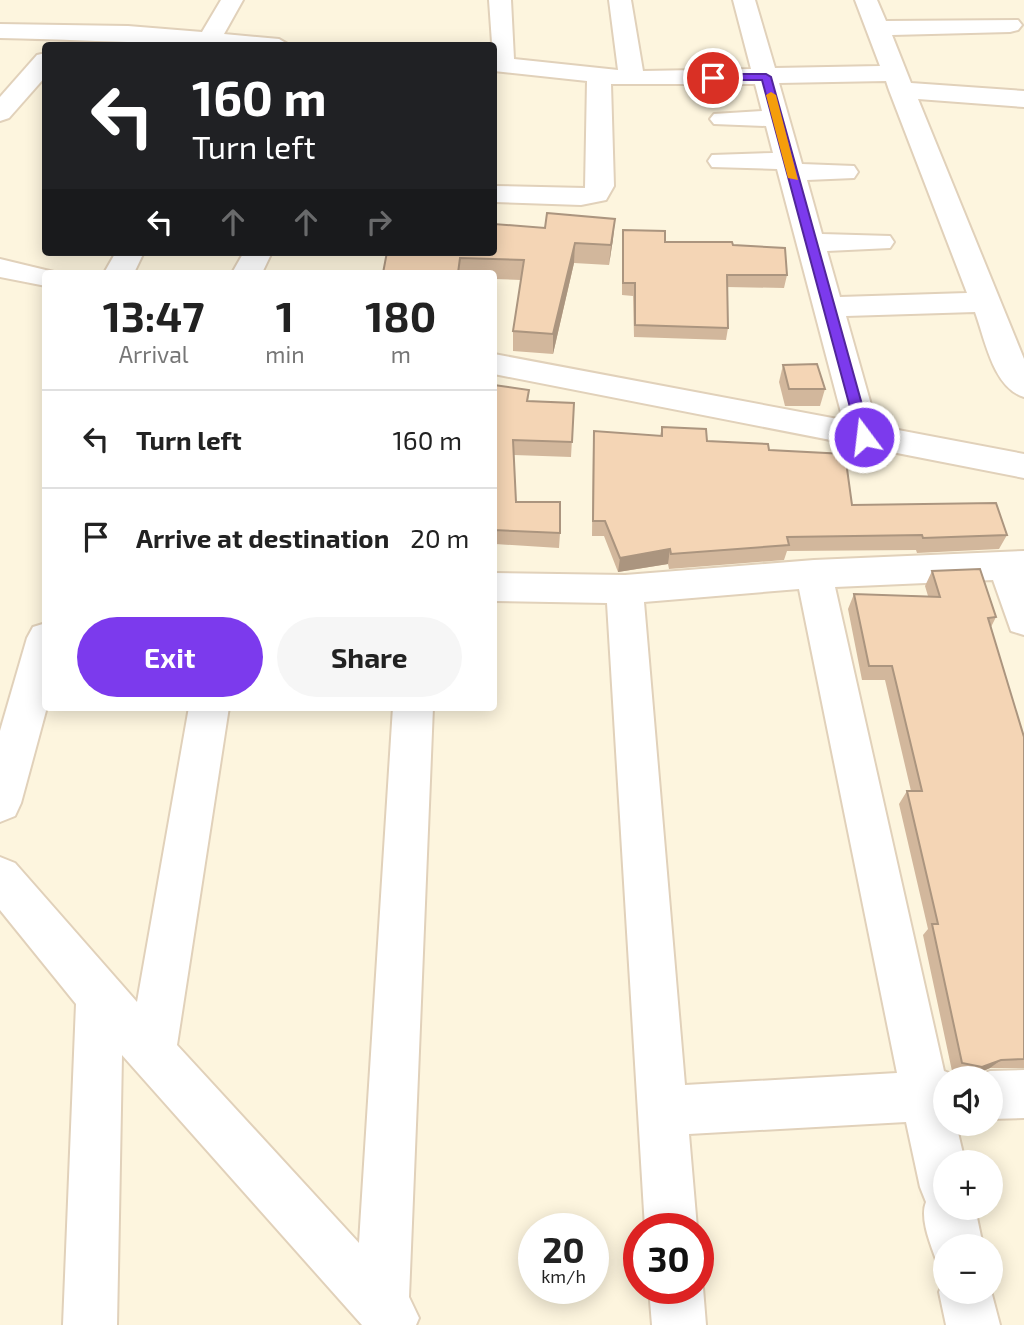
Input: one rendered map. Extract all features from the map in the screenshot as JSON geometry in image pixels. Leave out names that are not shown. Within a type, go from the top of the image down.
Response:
[{"type":"street","points":[[210,38],[232,0]]},
{"type":"street","points":[[500,0],[498,65],[600,78],[766,77],[898,82],[1024,99]]},
{"type":"street","points":[[620,0],[632,79]]},
{"type":"street","points":[[744,0],[864,437]]},
{"type":"street","points":[[866,0],[1015,376],[1024,386]]},
{"type":"street","points":[[997,0],[1024,47]]},
{"type":"street","points":[[877,28],[1010,25]]},
{"type":"street","points":[[0,31],[63,40],[128,33],[244,42]]},
{"type":"street","points":[[0,113],[42,65]]},
{"type":"street","points":[[497,194],[581,197],[596,194],[600,186],[600,78]]},
{"type":"street","points":[[723,119],[777,118]]},
{"type":"street","points":[[721,162],[845,172]]},
{"type":"street","points":[[811,243],[880,242]]},
{"type":"street","points":[[0,268],[42,276]]},
{"type":"street","points":[[829,307],[987,302]]},
{"type":"street","points":[[497,365],[1024,466]]},
{"type":"street","points":[[497,587],[625,589],[814,574],[1016,567],[1024,620]]},
{"type":"street","points":[[814,574],[933,1083]]},
{"type":"street","points":[[625,589],[670,1213]]},
{"type":"street","points":[[0,803],[42,652]]},
{"type":"street","points":[[152,1053],[208,711]]},
{"type":"street","points":[[390,1316],[413,711]]},
{"type":"street","points":[[0,877],[100,996],[390,1316]]},
{"type":"street","points":[[90,1325],[100,996]]},
{"type":"street","points":[[1003,1095],[1024,1094]]},
{"type":"street","points":[[662,1111],[933,1096]]},
{"type":"street","points":[[677,1304],[679,1325]]},
{"type":"street","points":[[968,1304],[972,1325]]},
{"type":"building","points":[[547,213],[615,219],[611,245],[575,243],[553,334],[513,331],[524,260],[460,258],[458,270],[384,270],[386,256],[497,256],[497,224],[545,228]]},
{"type":"building","points":[[623,230],[665,231],[665,242],[732,242],[733,245],[785,248],[787,275],[727,275],[728,328],[635,325],[635,283],[623,283]]},
{"type":"building","points":[[817,364],[825,389],[789,389],[783,365]]},
{"type":"building","points":[[497,385],[529,390],[527,401],[574,403],[572,442],[513,440],[516,502],[560,502],[560,533],[497,530]]},
{"type":"building","points":[[662,427],[706,429],[707,441],[768,444],[769,450],[845,454],[852,505],[996,503],[1007,535],[923,538],[922,535],[787,537],[789,545],[671,554],[670,549],[620,558],[605,521],[593,521],[594,431],[662,436]]},
{"type":"building","points":[[980,569],[996,617],[988,618],[1024,737],[1024,1059],[1001,1060],[985,1066],[962,1063],[932,924],[938,924],[907,791],[922,791],[892,666],[869,666],[854,594],[940,597],[932,571]]},
{"type":"slow traffic","points":[[771,95],[794,178]]},
{"type":"route","points":[[713,78],[766,77],[864,437]]}]
